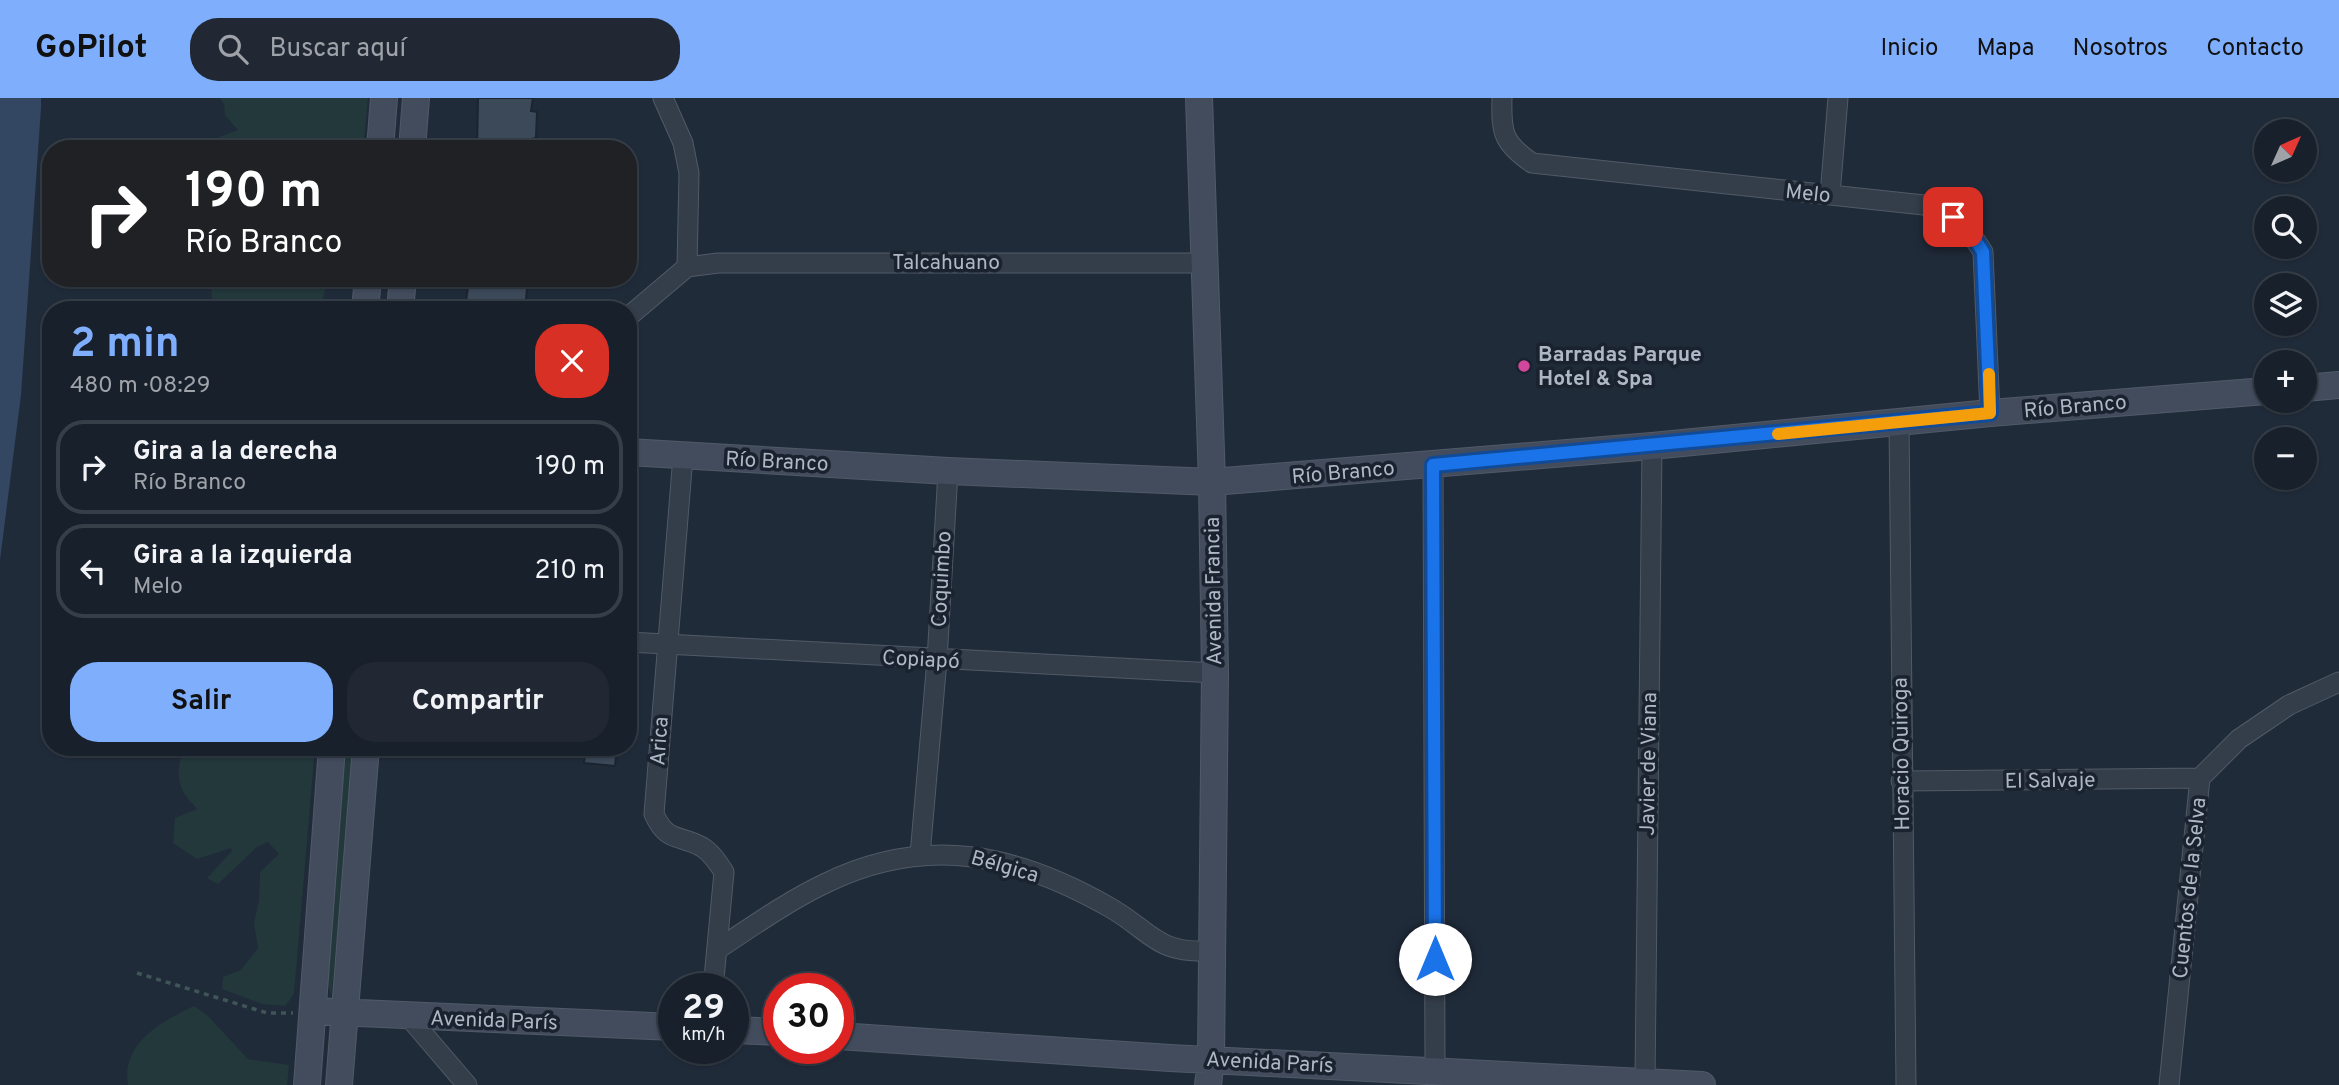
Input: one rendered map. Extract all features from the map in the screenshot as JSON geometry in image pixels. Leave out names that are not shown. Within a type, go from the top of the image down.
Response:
[{"type":"street","points":[[381,140],[384,98]]},
{"type":"street","points":[[413,140],[416,98]]},
{"type":"street","points":[[637,309],[687,267],[690,173],[683,143],[663,98]]},
{"type":"street","name":"Avenida Francia","points":[[1199,98],[1212,482],[1215,673],[1209,1072]]},
{"type":"street","name":"Melo","points":[[1502,98],[1501,122],[1510,148],[1532,163],[1924,205],[1953,217],[1969,230],[1983,252],[1990,413]]},
{"type":"street","points":[[1830,195],[1838,98]]},
{"type":"street","name":"Talcahuano","points":[[687,267],[718,263],[1205,263]]},
{"type":"street","points":[[2317,386],[2339,385]]},
{"type":"street","name":"Río Branco","points":[[637,453],[948,471],[1212,482],[2254,392]]},
{"type":"street","name":"Horacio Quiroga","points":[[1899,422],[1906,1085]]},
{"type":"street","name":"Javier de Viana","points":[[1630,1082],[1652,446]]},
{"type":"street","name":"Arica","points":[[683,456],[653,814],[660,828],[671,837],[702,847],[715,858],[724,872],[715,973]]},
{"type":"street","points":[[1433,465],[1435,1069]]},
{"type":"street","name":"Coquimbo","points":[[920,855],[937,660],[948,471]]},
{"type":"street","name":"Copiapó","points":[[637,643],[1215,673]]},
{"type":"street","name":"Cuentos de la Selva","points":[[2169,1085],[2200,778],[2239,739],[2289,705],[2339,682]]},
{"type":"street","points":[[307,1085],[331,756]]},
{"type":"street","points":[[340,1085],[365,756]]},
{"type":"street","name":"El Salvaje","points":[[1901,781],[2200,778]]},
{"type":"street","name":"Bélgica","points":[[718,949],[776,910],[828,882],[920,855],[962,854],[1004,862],[1063,884],[1111,908],[1167,948],[1190,952],[1212,951]]},
{"type":"street","name":"Avenida París","points":[[314,1011],[658,1026]]},
{"type":"street","points":[[408,1016],[467,1085]]},
{"type":"street","name":"Avenida París","points":[[854,1038],[1209,1072],[1435,1069],[1702,1085]]},
{"type":"path","points":[[137,973],[267,1013],[314,1011]]},
{"type":"green space","points":[[220,98],[368,98],[364,140],[214,140],[238,130],[225,115],[224,104]]},
{"type":"green space","points":[[211,287],[325,287],[323,301],[212,301]]},
{"type":"green space","points":[[182,756],[314,756],[294,994],[285,1006],[262,1004],[222,989],[223,977],[241,970],[258,948],[254,923],[259,901],[260,872],[279,854],[268,842],[257,847],[218,884],[207,878],[232,851],[231,848],[197,859],[173,843],[175,818],[197,809],[187,798],[179,778]]},
{"type":"green space","points":[[342,756],[355,756],[331,998],[325,968]]},
{"type":"green space","points":[[194,1006],[208,1016],[248,1059],[289,1065],[287,1085],[128,1085],[127,1070],[137,1046],[157,1027]]},
{"type":"water","points":[[0,98],[41,98],[41,108],[21,395],[0,560]]},
{"type":"building","points":[[478,98],[533,98],[531,111],[537,112],[536,138],[477,140]]},
{"type":"building","points":[[468,287],[527,287],[526,301],[466,301]]},
{"type":"building","points":[[585,756],[616,756],[615,766],[584,763]]},
{"type":"slow traffic","points":[[1778,434],[1990,413],[1989,374]]},
{"type":"place","name":"Barradas Parque Hotel & Spa","points":[[1524,366]]},
{"type":"route","points":[[1435,959],[1433,465],[1990,413],[1983,252],[1969,230],[1953,217]]}]
